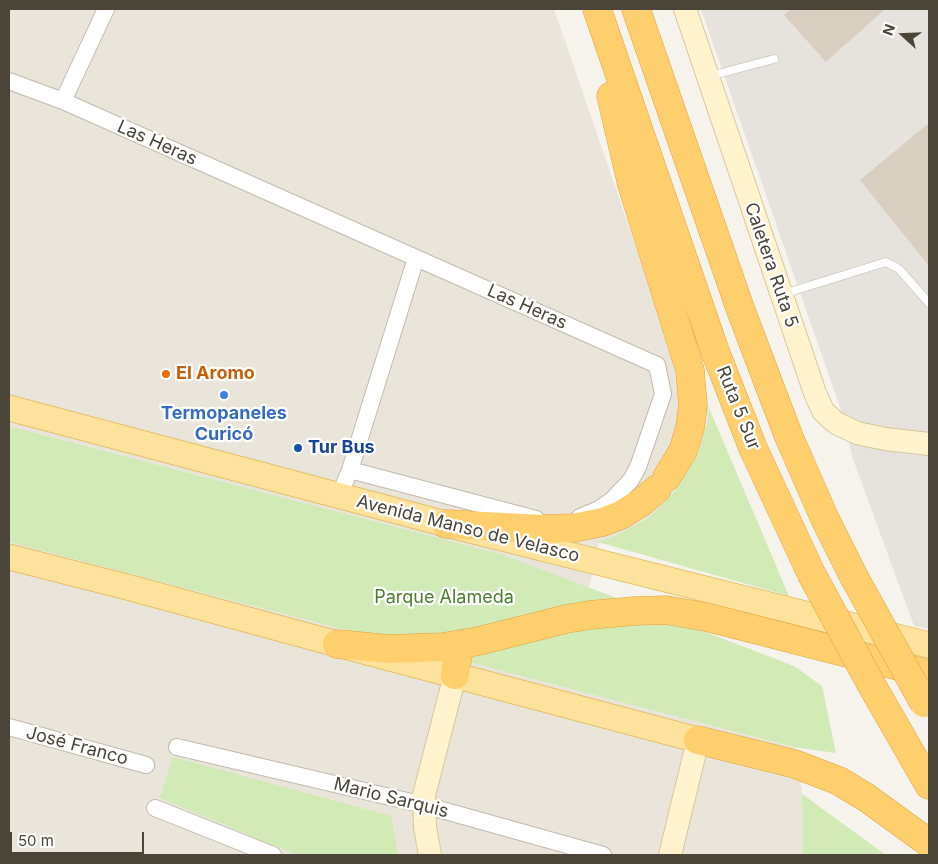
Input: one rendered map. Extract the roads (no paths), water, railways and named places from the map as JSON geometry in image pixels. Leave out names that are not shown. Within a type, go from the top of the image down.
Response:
[{"type":"highway","points":[[446,524],[542,529],[573,528],[603,522],[621,515],[642,501],[662,483],[683,451],[690,428],[693,405],[690,370],[632,185],[593,9]]},
{"type":"highway","name":"Ruta 5 Sur","points":[[597,9],[718,360],[753,448],[811,573],[871,684],[929,785]]},
{"type":"highway","name":"Ruta 5 Sur","points":[[636,9],[736,299],[789,437],[825,519],[854,577],[926,708]]},
{"type":"highway","points":[[656,9],[657,40],[663,86]]},
{"type":"highway","points":[[338,644],[389,649],[443,647],[590,615],[666,610],[706,617],[929,674]]},
{"type":"highway","points":[[455,675],[458,653],[463,644]]},
{"type":"highway","points":[[698,740],[795,764],[840,781],[929,843]]},
{"type":"main road","name":"Avenida Manso de Velasco","points":[[9,408],[446,524],[929,645]]},
{"type":"main road","points":[[9,557],[698,740]]},
{"type":"street","points":[[63,101],[106,9]]},
{"type":"street","name":"Caletera Ruta 5","points":[[686,9],[815,393],[823,411],[836,423],[857,433],[904,442],[929,444]]},
{"type":"street","name":"Las Heras","points":[[9,81],[63,101],[657,365],[664,394],[638,467],[622,491],[599,509],[586,515],[557,521],[541,520],[350,470]]},
{"type":"street","points":[[339,496],[350,470],[416,258]]},
{"type":"street","points":[[430,855],[424,805],[427,782],[455,675]]},
{"type":"street","name":"José Franco","points":[[9,727],[146,765]]},
{"type":"street","points":[[670,855],[698,740]]},
{"type":"street","name":"Mario Sarquis","points":[[177,747],[424,805],[603,855]]},
{"type":"street","points":[[155,808],[273,855]]},
{"type":"lane","points":[[708,76],[774,59]]},
{"type":"lane","points":[[782,294],[886,262],[900,269],[929,303]]},
{"type":"place","name":"El Aromo","points":[[166,374]]},
{"type":"place","name":"Termopaneles Curicó","points":[[224,395]]},
{"type":"place","name":"Tur Bus","points":[[298,448]]},
{"type":"park label","name":"Parque Alameda","points":[[444,598]]}]
